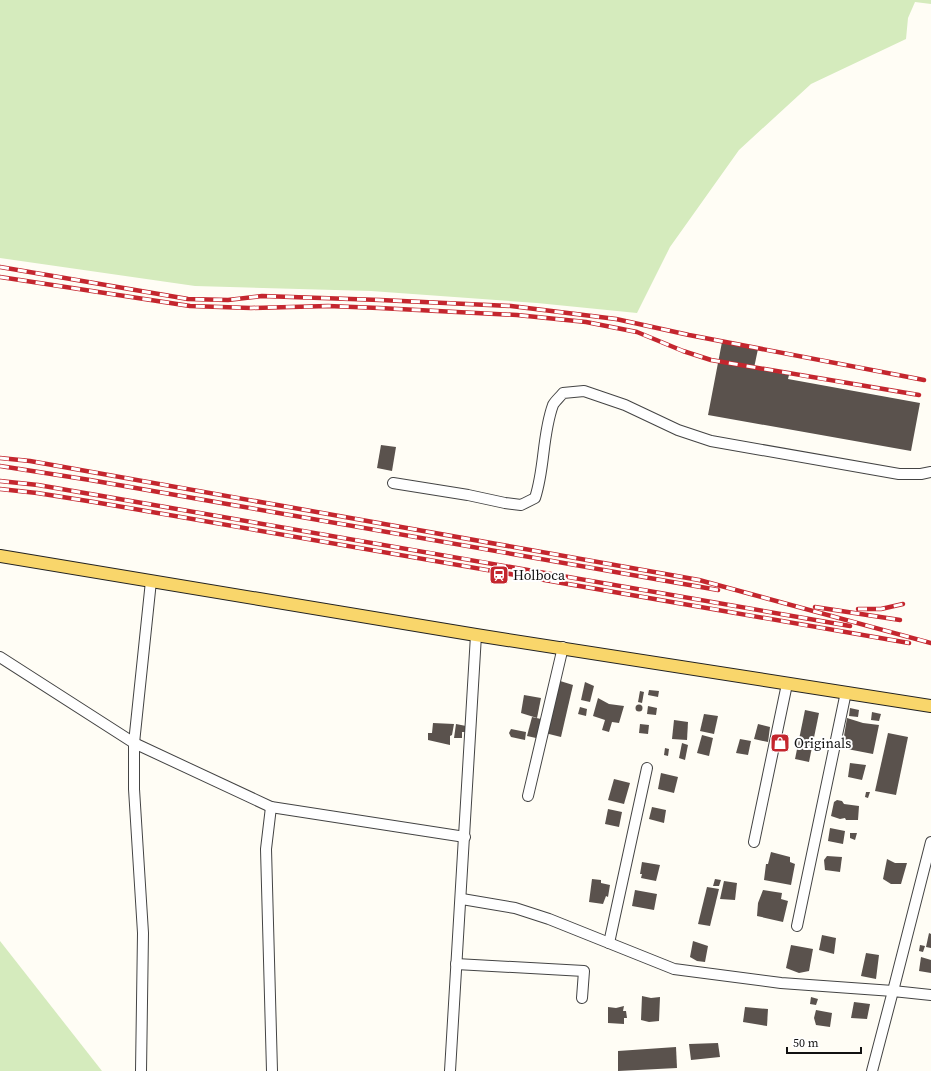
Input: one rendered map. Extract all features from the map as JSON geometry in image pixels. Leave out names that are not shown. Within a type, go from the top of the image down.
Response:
[{"type":"main road","points":[[0,556],[476,635],[931,706]]},
{"type":"street","points":[[393,483],[468,495],[505,504],[521,505],[535,498],[541,480],[549,423],[554,404],[563,393],[584,391],[624,405],[678,430],[710,441],[748,449],[899,474],[921,474],[931,472]]},
{"type":"street","points":[[141,1071],[143,933],[134,789],[134,743],[151,581]]},
{"type":"street","points":[[450,1071],[456,964],[462,899],[464,836],[476,635]]},
{"type":"street","points":[[528,796],[563,648]]},
{"type":"street","points":[[0,657],[134,743],[271,807],[464,836]]},
{"type":"street","points":[[754,842],[787,684]]},
{"type":"street","points":[[797,926],[846,692]]},
{"type":"street","points":[[609,943],[647,768]]},
{"type":"street","points":[[271,807],[266,849],[272,1071]]},
{"type":"street","points":[[872,1071],[931,842]]},
{"type":"street","points":[[462,899],[515,908],[549,919],[674,969],[781,983],[931,995]]},
{"type":"street","points":[[456,964],[584,971],[582,998]]},
{"type":"green space","points":[[0,0],[931,0],[931,4],[915,2],[908,18],[906,39],[811,84],[739,150],[670,247],[637,313],[537,303],[371,291],[195,286],[0,258]]},
{"type":"green space","points":[[0,941],[102,1071],[0,1071]]},
{"type":"building","points":[[722,342],[758,349],[754,368],[789,375],[788,379],[920,403],[911,451],[708,415]]},
{"type":"building","points":[[381,445],[396,447],[392,471],[377,468]]},
{"type":"building","points":[[557,680],[573,685],[561,737],[545,733]]},
{"type":"building","points":[[585,682],[594,686],[590,702],[581,700]]},
{"type":"building","points":[[649,690],[659,691],[658,697],[648,695]]},
{"type":"building","points":[[640,691],[644,692],[642,703],[638,702]]},
{"type":"building","points":[[524,695],[541,698],[537,718],[521,713]]},
{"type":"building","points":[[598,698],[609,704],[624,706],[619,723],[612,722],[609,732],[602,730],[605,720],[593,716]]},
{"type":"building","points":[[639,704],[642,705],[642,711],[639,712],[636,711],[635,708],[636,705]]},
{"type":"building","points":[[648,706],[657,708],[656,715],[647,714]]},
{"type":"building","points":[[580,707],[587,709],[586,716],[578,714]]},
{"type":"building","points":[[850,708],[859,710],[858,717],[849,716]]},
{"type":"building","points":[[805,710],[819,713],[809,762],[795,759]]},
{"type":"building","points":[[872,712],[881,714],[879,721],[871,720]]},
{"type":"building","points":[[704,714],[718,716],[714,734],[700,731]]},
{"type":"building","points":[[532,717],[541,719],[536,738],[527,736]]},
{"type":"building","points":[[847,718],[863,723],[879,725],[873,754],[842,748]]},
{"type":"building","points":[[674,720],[688,722],[687,740],[672,739]]},
{"type":"building","points":[[433,723],[454,724],[452,735],[450,736],[450,745],[428,740],[428,733],[432,733]]},
{"type":"building","points":[[456,724],[466,726],[465,732],[462,732],[462,738],[454,738]]},
{"type":"building","points":[[640,724],[649,725],[648,734],[639,733]]},
{"type":"building","points":[[758,724],[770,727],[768,742],[754,739]]},
{"type":"building","points":[[511,729],[526,732],[525,740],[511,737],[509,733]]},
{"type":"building","points":[[888,733],[908,737],[896,795],[875,791]]},
{"type":"building","points":[[702,735],[713,738],[709,756],[697,753]]},
{"type":"building","points":[[740,739],[751,741],[748,755],[736,753]]},
{"type":"building","points":[[682,743],[688,745],[685,760],[679,758]]},
{"type":"building","points":[[665,748],[669,749],[668,756],[664,755]]},
{"type":"building","points":[[850,763],[866,765],[862,780],[848,777]]},
{"type":"building","points":[[661,773],[678,777],[674,793],[658,789]]},
{"type":"building","points":[[614,779],[630,783],[624,804],[608,800]]},
{"type":"building","points":[[866,792],[870,792],[868,798],[865,797]]},
{"type":"building","points":[[837,800],[842,801],[844,804],[859,806],[858,820],[846,820],[845,818],[840,819],[831,816],[834,802]]},
{"type":"building","points":[[652,807],[666,810],[664,823],[649,819]]},
{"type":"building","points":[[608,809],[622,812],[619,827],[605,824]]},
{"type":"building","points":[[830,828],[845,831],[843,844],[828,841]]},
{"type":"building","points":[[850,833],[857,833],[855,840],[850,838]]},
{"type":"building","points":[[771,852],[790,857],[790,862],[795,864],[791,885],[764,880],[766,864],[768,864]]},
{"type":"building","points":[[827,856],[842,857],[840,872],[825,870],[824,860]]},
{"type":"building","points":[[887,859],[895,863],[907,863],[901,884],[891,884],[883,879]]},
{"type":"building","points":[[642,862],[660,865],[656,881],[641,878],[642,874],[640,874]]},
{"type":"building","points":[[592,879],[601,880],[601,883],[610,885],[608,897],[606,896],[603,904],[589,902]]},
{"type":"building","points":[[715,879],[721,880],[719,886],[713,886]]},
{"type":"building","points":[[724,881],[737,883],[735,900],[720,899]]},
{"type":"building","points":[[707,887],[719,889],[710,926],[698,924]]},
{"type":"building","points":[[635,890],[657,894],[654,910],[632,906]]},
{"type":"building","points":[[763,890],[782,893],[781,899],[788,901],[783,922],[757,916],[758,903]]},
{"type":"building","points":[[929,933],[931,934],[931,948],[926,947]]},
{"type":"building","points":[[822,935],[836,938],[834,954],[819,950]]},
{"type":"building","points":[[693,941],[708,946],[705,962],[697,961],[690,957]]},
{"type":"building","points":[[791,945],[813,949],[809,971],[799,973],[786,968]]},
{"type":"building","points":[[920,945],[925,946],[923,952],[919,951]]},
{"type":"building","points":[[866,953],[879,955],[876,979],[861,976]]},
{"type":"building","points":[[921,957],[931,960],[931,973],[919,971]]},
{"type":"building","points":[[642,996],[651,998],[660,997],[659,1021],[649,1022],[641,1020]]},
{"type":"building","points":[[811,997],[818,999],[816,1005],[810,1004]]},
{"type":"building","points":[[854,1002],[870,1004],[867,1019],[851,1018]]},
{"type":"building","points":[[624,1006],[623,1011],[626,1011],[627,1018],[624,1018],[624,1024],[608,1023],[608,1007],[616,1008]]},
{"type":"building","points":[[745,1007],[768,1009],[767,1026],[743,1022]]},
{"type":"building","points":[[816,1010],[832,1013],[830,1027],[816,1025],[814,1018]]},
{"type":"building","points":[[718,1043],[720,1057],[691,1060],[689,1044]]},
{"type":"building","points":[[676,1047],[677,1068],[618,1071],[618,1051]]},
{"type":"railway","points":[[0,267],[188,299],[228,300],[262,296],[511,306],[616,319],[689,335],[924,380]]},
{"type":"railway","points":[[0,277],[190,306],[251,308],[328,306],[379,308],[517,315],[586,322],[637,332],[683,351],[711,360],[919,395]]},
{"type":"railway","points":[[0,458],[30,461],[699,580],[931,643]]},
{"type":"railway","points":[[0,466],[90,480],[718,590]]},
{"type":"railway","points":[[0,481],[38,485],[850,626]]},
{"type":"railway","points":[[0,489],[94,502],[909,643]]},
{"type":"railway","points":[[858,609],[881,609],[903,604]]},
{"type":"railway","points":[[815,607],[900,620]]},
{"type":"place","name":"Holboca","points":[[499,575]]},
{"type":"place","name":"Originals","points":[[780,743]]}]
